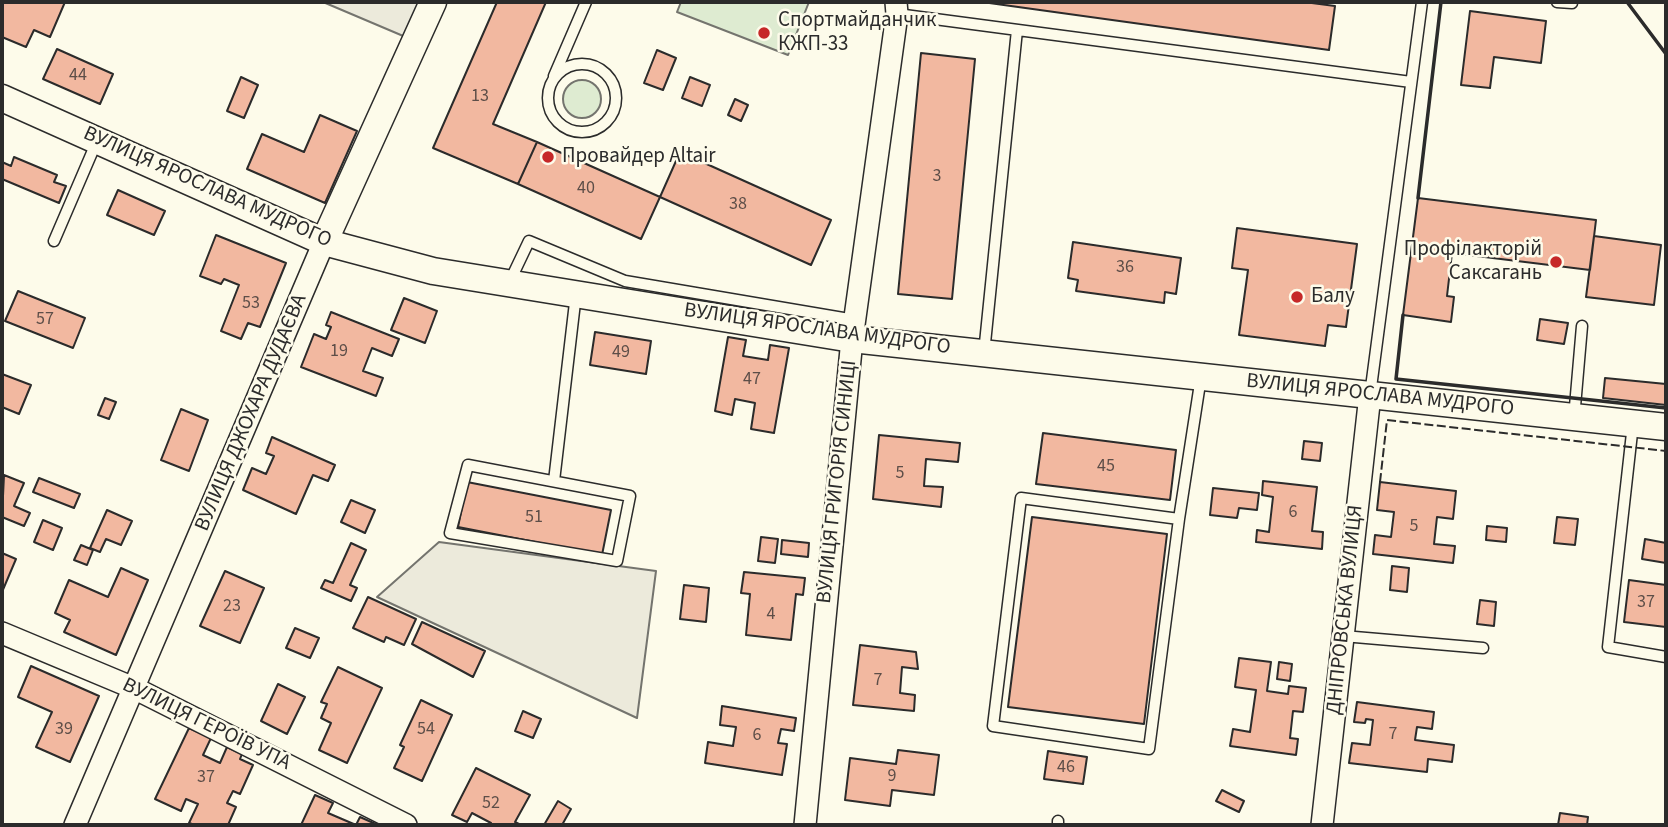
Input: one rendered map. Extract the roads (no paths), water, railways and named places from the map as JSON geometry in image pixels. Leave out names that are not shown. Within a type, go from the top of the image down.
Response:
[{"type":"street","name":"ВУЛИЦЯ ДЖОХАРА ДУДАЄВА","points":[[75,825],[136,689],[324,242],[433,2]]},
{"type":"street","name":"ВУЛИЦЯ ГРИГОРІЯ СИНИЦІ","points":[[806,825],[853,329],[896,8]]},
{"type":"street","name":"ВУЛИЦЯ ЯРОСЛАВА МУДРОГО","points":[[2,98],[324,242],[433,271],[576,294],[853,329],[984,352],[1666,427]]},
{"type":"street","name":"ДНІПРОВСЬКА ВУЛИЦЯ","points":[[1322,825],[1370,396]]},
{"type":"street","name":"ВУЛИЦЯ ГЕРОЇВ УПА","points":[[2,633],[136,689],[406,825]]},
{"type":"lane","points":[[552,81],[570,65],[586,64],[602,69],[612,81],[617,96],[610,119],[598,130],[582,133],[567,129],[554,119],[548,104],[552,81],[586,2]]},
{"type":"lane","points":[[1370,396],[1422,2]]},
{"type":"lane","points":[[1557,2],[1572,3]]},
{"type":"lane","points":[[896,8],[1017,30],[1411,82]]},
{"type":"lane","points":[[984,352],[1017,30]]},
{"type":"lane","points":[[54,241],[97,141]]},
{"type":"lane","points":[[509,284],[529,241],[625,281],[853,329]]},
{"type":"lane","points":[[554,481],[576,294]]},
{"type":"lane","points":[[1574,418],[1582,327]]},
{"type":"lane","points":[[1179,519],[1021,498],[993,726],[1149,749],[1200,377]]},
{"type":"lane","points":[[1633,424],[1608,647],[1666,657]]},
{"type":"lane","points":[[468,465],[554,481],[630,496],[617,561],[450,533],[468,465]]},
{"type":"lane","points":[[1343,636],[1483,648]]},
{"type":"place","name":"Спортмайданчик КЖП-33","points":[[764,33]]},
{"type":"place","name":"Провайдер Altair","points":[[548,157]]},
{"type":"place","name":"Профілакторій Саксагань","points":[[1556,262]]},
{"type":"place","name":"Балу","points":[[1297,297]]}]
